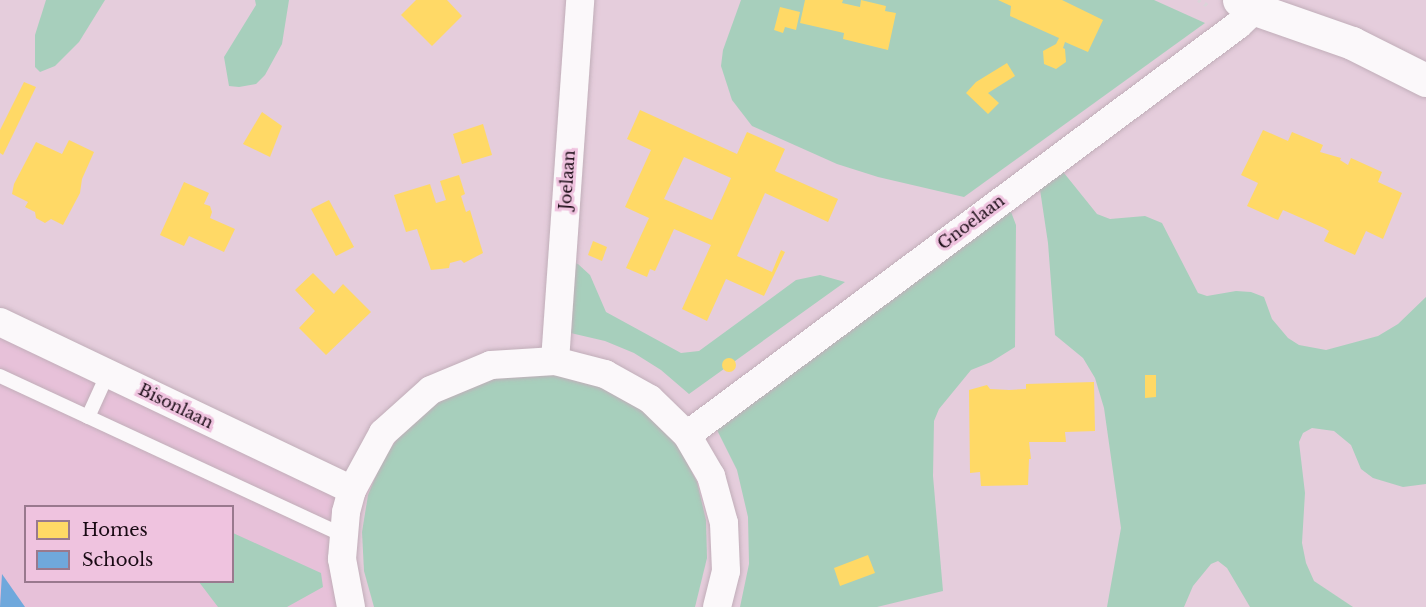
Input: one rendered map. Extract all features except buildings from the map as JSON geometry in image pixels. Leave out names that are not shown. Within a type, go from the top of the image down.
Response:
[{"type":"street","name":"Joelaan","points":[[555,361],[580,0]]},
{"type":"street","points":[[1292,0],[1352,43]]},
{"type":"street","points":[[1247,5],[1352,43],[1426,80]]},
{"type":"street","name":"Gnoelaan","points":[[687,435],[1238,25],[1247,5]]},
{"type":"street","name":"Bisonlaan","points":[[0,322],[352,490]]},
{"type":"street","points":[[351,607],[342,559],[343,535],[352,490],[383,433],[431,390],[490,365],[555,361],[605,374],[650,399],[687,435],[711,476],[724,523],[726,571],[717,607]]},
{"type":"lane","points":[[88,417],[108,374]]},
{"type":"lane","points":[[0,376],[343,535]]},
{"type":"shaded area","points":[[0,322],[352,490],[342,607],[0,607]]},
{"type":"green space","points":[[46,0],[105,0],[79,42],[55,66],[40,72],[35,67],[35,35]]},
{"type":"green space","points":[[255,0],[289,0],[282,44],[265,75],[256,84],[229,86],[224,57],[256,5]]},
{"type":"green space","points":[[741,0],[1154,0],[1205,23],[964,197],[878,177],[837,164],[752,126],[732,100],[721,66],[723,50]]},
{"type":"green space","points":[[1060,168],[1097,214],[1110,219],[1145,216],[1162,223],[1198,293],[1207,296],[1236,291],[1251,292],[1264,297],[1272,319],[1288,338],[1299,345],[1326,350],[1378,336],[1398,324],[1426,297],[1426,484],[1403,487],[1373,478],[1361,469],[1351,445],[1334,431],[1312,428],[1303,433],[1299,442],[1305,493],[1302,543],[1306,563],[1314,581],[1353,607],[1250,607],[1227,568],[1218,561],[1211,564],[1193,586],[1184,607],[1107,607],[1121,528],[1104,408],[1095,378],[1083,358],[1055,335],[1048,243],[1039,183]]},
{"type":"green space","points":[[1008,204],[1016,225],[1015,347],[991,362],[971,370],[939,409],[934,421],[933,476],[943,591],[877,607],[740,607],[749,564],[748,517],[737,470],[716,428]]},
{"type":"green space","points":[[565,261],[578,264],[590,275],[606,312],[681,353],[699,351],[796,280],[820,275],[845,282],[689,394],[661,370],[634,353],[605,341],[562,331]]},
{"type":"green space","points":[[503,372],[579,375],[647,410],[680,449],[697,482],[706,520],[707,558],[695,607],[374,607],[364,571],[362,532],[368,495],[383,459],[405,428],[433,402]]},
{"type":"green space","points":[[234,533],[321,573],[323,587],[287,607],[218,607],[200,583],[234,583]]}]
